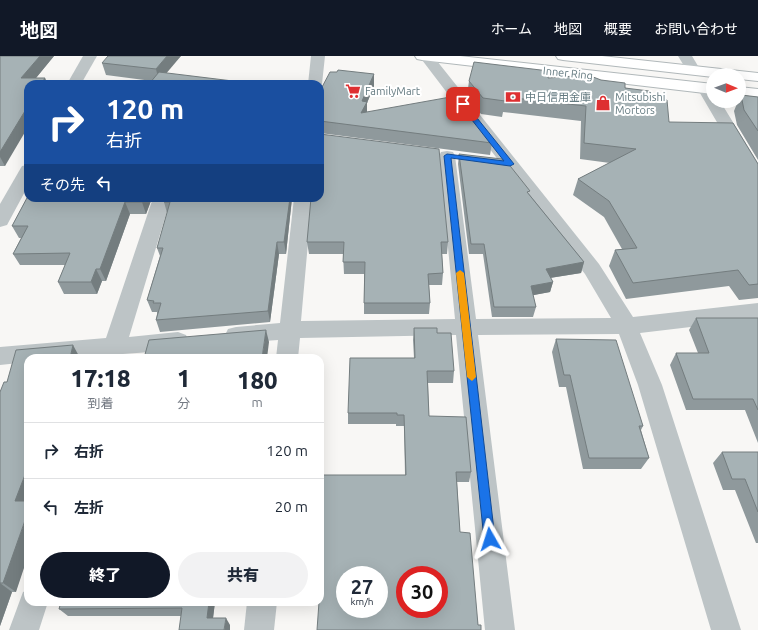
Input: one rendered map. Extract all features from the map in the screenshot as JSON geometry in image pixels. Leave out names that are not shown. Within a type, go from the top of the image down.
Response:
[{"type":"main road","name":"Inner Ring","points":[[422,56],[706,89]]},
{"type":"main road","name":"Inner Ring","points":[[563,56],[706,72]]},
{"type":"main road","points":[[746,76],[758,77]]},
{"type":"main road","points":[[746,93],[758,94]]},
{"type":"street","points":[[76,80],[90,56]]},
{"type":"street","points":[[315,80],[318,56]]},
{"type":"street","points":[[426,56],[592,269],[627,326],[650,385],[726,630]]},
{"type":"street","points":[[685,56],[694,71]]},
{"type":"street","points":[[720,108],[758,177]]},
{"type":"street","points":[[447,156],[500,630]]},
{"type":"street","points":[[486,161],[510,164]]},
{"type":"street","points":[[0,221],[24,177]]},
{"type":"street","points":[[113,352],[161,202]]},
{"type":"street","points":[[287,354],[303,202]]},
{"type":"street","points":[[56,354],[113,352],[206,338],[290,330],[627,326],[758,311]]},
{"type":"street","points":[[0,356],[24,355]]},
{"type":"street","points":[[24,630],[32,606]]},
{"type":"street","points":[[259,630],[262,606]]},
{"type":"building","points":[[0,56],[40,56],[21,78],[45,78],[44,80],[24,80],[24,113],[0,152]]},
{"type":"building","points":[[108,56],[167,56],[156,69],[102,63]]},
{"type":"building","points":[[474,62],[549,71],[548,78],[588,75],[601,80],[625,83],[625,88],[649,91],[649,95],[658,96],[658,99],[667,100],[669,122],[733,123],[758,164],[758,284],[749,285],[738,270],[633,283],[615,250],[637,248],[609,201],[578,179],[636,149],[584,143],[586,106],[505,97],[505,101],[483,98],[469,81]]},
{"type":"building","points":[[338,70],[374,74],[362,101],[367,102],[361,113],[456,96],[492,143],[324,122],[324,83],[330,72],[337,72]]},
{"type":"building","points":[[159,72],[225,80],[152,80]]},
{"type":"building","points":[[746,96],[758,97],[758,131],[744,108],[746,108]]},
{"type":"building","points":[[324,135],[439,149],[448,242],[441,242],[443,273],[428,274],[430,303],[364,303],[365,262],[343,262],[344,242],[307,242],[311,202],[324,202]]},
{"type":"building","points":[[459,154],[502,159],[505,163],[507,162],[530,191],[527,192],[584,262],[546,269],[553,282],[531,286],[536,307],[494,307],[484,244],[471,244]]},
{"type":"building","points":[[25,202],[125,202],[100,269],[96,269],[91,282],[58,282],[70,253],[13,254],[28,226],[12,226]]},
{"type":"building","points":[[170,202],[289,202],[284,242],[277,242],[268,311],[156,320],[161,303],[153,303],[154,301],[147,300],[163,248],[157,248]]},
{"type":"building","points":[[696,318],[758,318],[758,410],[753,399],[693,399],[676,353],[709,353]]},
{"type":"building","points":[[414,328],[437,328],[437,333],[451,333],[454,371],[427,371],[429,416],[466,417],[471,472],[456,472],[460,532],[470,533],[478,625],[481,625],[481,630],[317,630],[319,606],[324,606],[324,475],[406,475],[404,415],[397,415],[397,413],[348,413],[350,358],[415,358]]},
{"type":"building","points":[[266,330],[263,354],[145,354],[149,340]]},
{"type":"building","points":[[556,339],[616,340],[643,426],[639,426],[649,458],[589,458],[570,375],[564,375]]},
{"type":"building","points":[[73,345],[71,354],[24,354],[24,477],[15,501],[24,501],[24,523],[3,583],[0,583],[0,392],[4,382],[7,382],[16,350]]},
{"type":"building","points":[[722,452],[758,452],[758,512],[745,479],[732,479]]},
{"type":"building","points":[[60,606],[208,606],[207,618],[226,618],[224,630],[179,630],[182,608],[59,609]]},
{"type":"slow traffic","points":[[460,273],[472,377]]},
{"type":"place","name":"FamilyMart","points":[[353,91]]},
{"type":"place","name":"中日信用金庫","points":[[513,97]]},
{"type":"place","name":"Mitsubishi Mortors","points":[[603,103]]},
{"type":"route","points":[[463,104],[510,164],[447,156],[490,539]]}]
